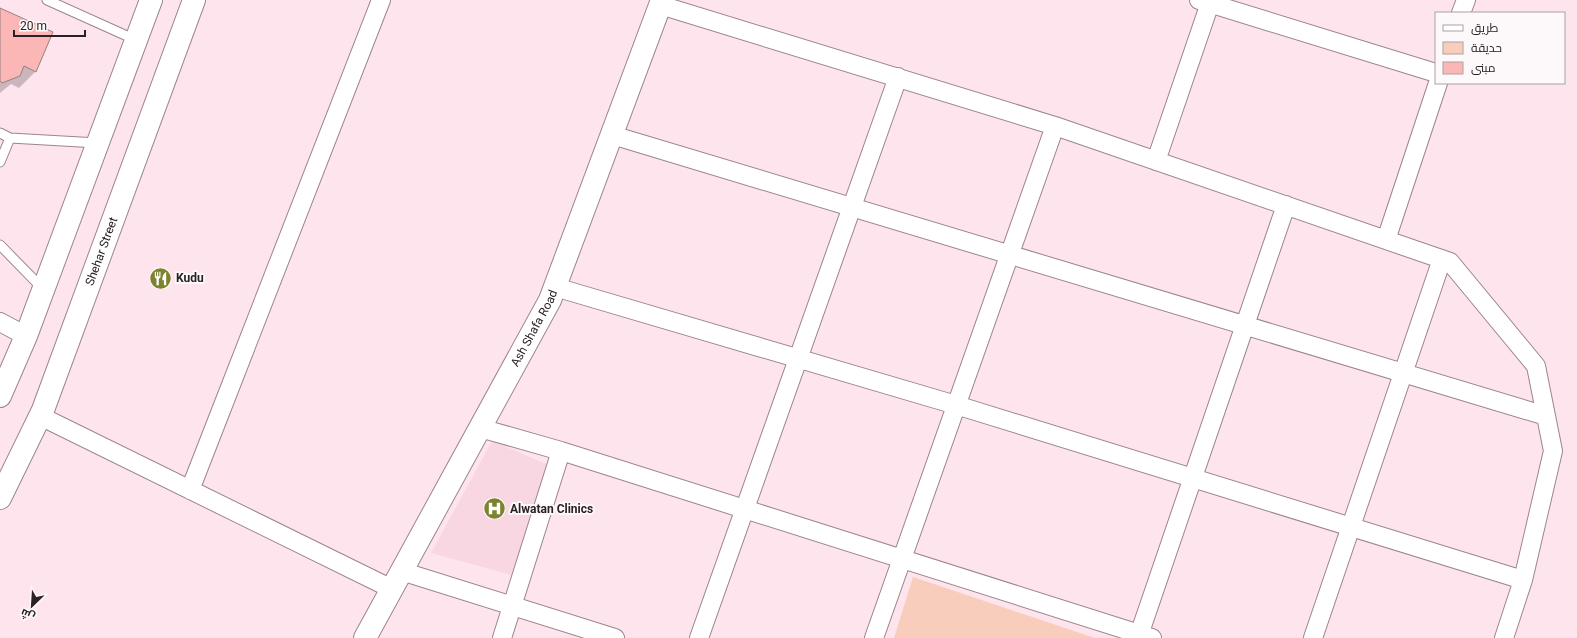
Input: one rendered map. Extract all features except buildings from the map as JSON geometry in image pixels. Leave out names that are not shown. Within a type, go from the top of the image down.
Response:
[{"type":"main road","points":[[0,396],[44,290],[151,0]]},
{"type":"main road","name":"Shehar Street","points":[[0,498],[40,416],[194,0]]},
{"type":"main road","name":"Ash Shafa Road","points":[[365,638],[550,300],[661,2]]},
{"type":"street","points":[[190,490],[381,0]]},
{"type":"street","points":[[1461,12],[1466,0]]},
{"type":"street","points":[[1156,161],[1206,1],[1435,73]]},
{"type":"street","points":[[661,2],[1055,126],[1450,262],[1536,366],[1553,451],[1523,580],[1504,638]]},
{"type":"street","points":[[699,638],[898,77]]},
{"type":"street","points":[[1386,240],[1438,84]]},
{"type":"street","points":[[874,638],[1055,126]]},
{"type":"street","points":[[612,135],[1546,416]]},
{"type":"street","points":[[480,428],[561,451],[745,509],[1143,637],[1192,478],[1286,205]]},
{"type":"street","points":[[1313,638],[1442,259]]},
{"type":"street","points":[[555,287],[956,405],[1523,580]]},
{"type":"street","points":[[0,322],[26,336]]},
{"type":"street","points":[[40,416],[190,490],[397,580],[512,605],[615,638]]},
{"type":"street","points":[[502,638],[561,451]]},
{"type":"lane","points":[[47,0],[136,40]]},
{"type":"lane","points":[[0,133],[10,138],[98,143]]},
{"type":"lane","points":[[0,162],[10,138]]},
{"type":"lane","points":[[0,245],[44,290]]},
{"type":"shaded area","name":"Alwatan Clinics","points":[[492,441],[551,466],[512,575],[431,553]]},
{"type":"green space","points":[[913,577],[1095,638],[894,638]]},
{"type":"place","name":"Kudu","points":[[161,278]]},
{"type":"place","name":"Alwatan Clinics","points":[[495,509]]}]
